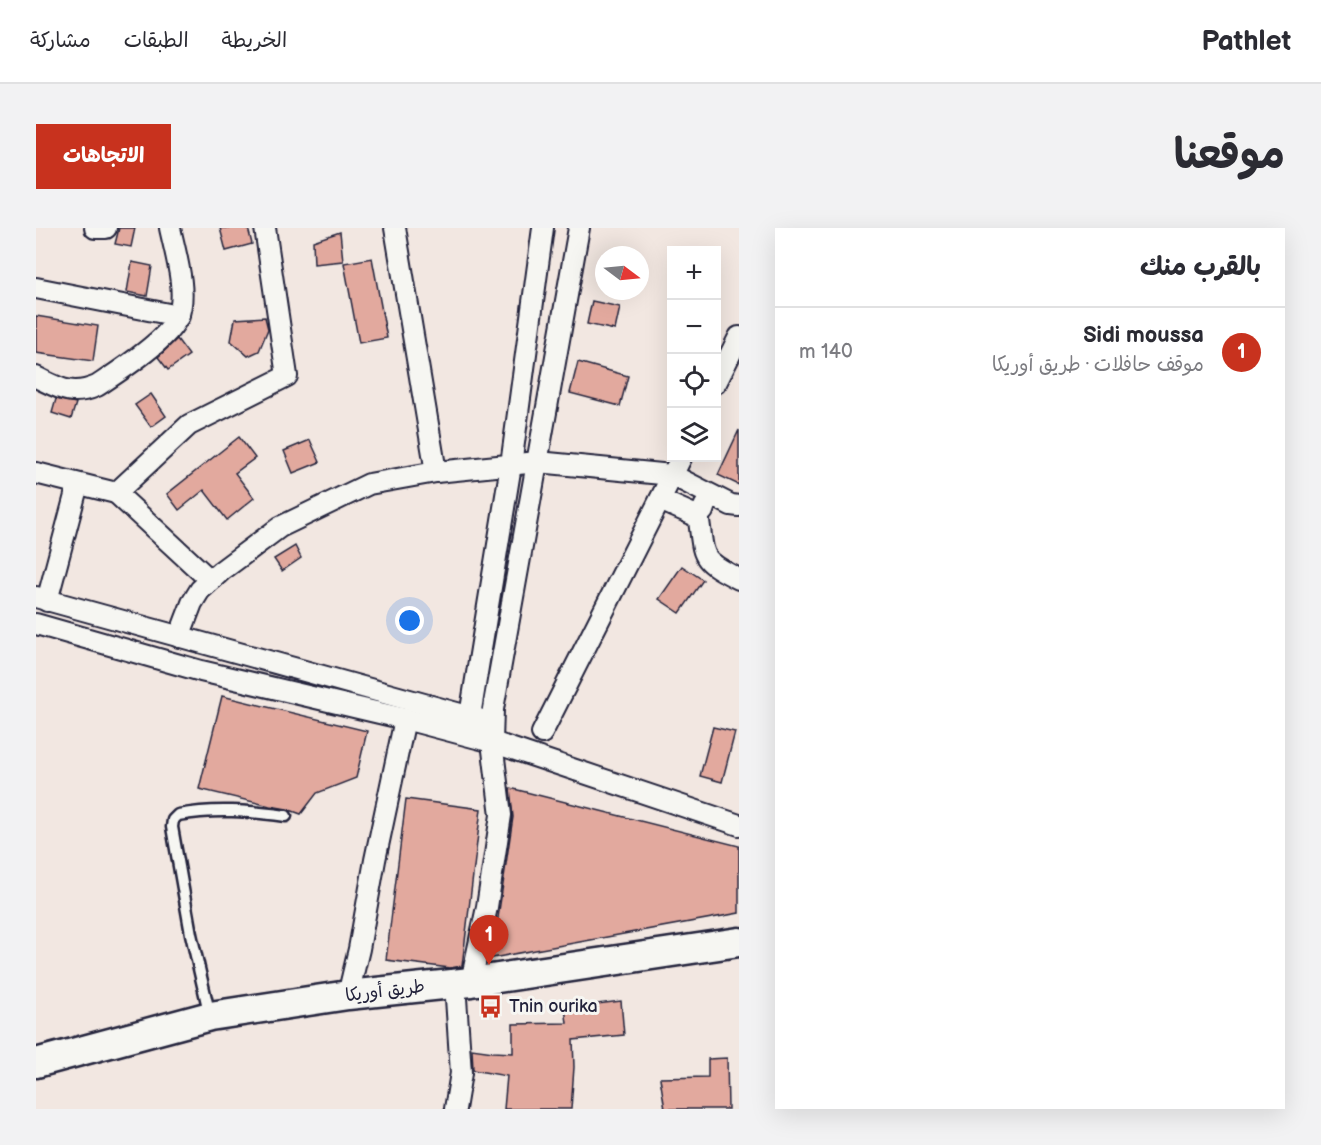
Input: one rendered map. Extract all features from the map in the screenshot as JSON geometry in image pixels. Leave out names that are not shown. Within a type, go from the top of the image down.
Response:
[{"type":"street","points":[[95,228],[106,228]]},
{"type":"street","points":[[36,377],[70,392],[88,390],[97,386],[166,335],[178,316],[181,290],[170,228]]},
{"type":"street","points":[[116,493],[189,424],[287,376],[265,228]]},
{"type":"street","points":[[395,228],[436,472]]},
{"type":"street","points":[[470,716],[511,465],[543,228]]},
{"type":"street","points":[[455,1109],[462,1073],[463,982],[487,906],[501,815],[492,732],[493,709],[579,228]]},
{"type":"street","points":[[36,288],[178,316]]},
{"type":"street","points":[[721,375],[739,337]]},
{"type":"street","points":[[179,637],[192,603],[210,580],[280,527],[369,484],[436,472],[538,462],[676,466],[710,494],[731,505],[739,506]]},
{"type":"street","points":[[542,733],[676,466]]},
{"type":"street","points":[[36,473],[116,493],[210,580]]},
{"type":"street","points":[[78,484],[42,599],[470,716],[492,732]]},
{"type":"street","points":[[660,500],[691,514],[698,514],[703,511],[710,494]]},
{"type":"street","points":[[698,514],[706,559],[716,568],[739,579]]},
{"type":"street","points":[[36,624],[201,671],[405,719],[492,732],[739,825]]},
{"type":"street","points":[[137,654],[145,627]]},
{"type":"street","points":[[201,671],[207,644]]},
{"type":"street","points":[[348,995],[405,719]]},
{"type":"street","name":"طريق أوريكا","points":[[36,1063],[210,1016],[739,942]]},
{"type":"lane","points":[[210,1016],[191,934],[172,827],[173,820],[178,815],[203,810],[246,811],[286,816]]},
{"type":"building","points":[[119,228],[135,228],[131,247],[115,244]]},
{"type":"building","points":[[220,228],[248,228],[252,244],[226,251]]},
{"type":"building","points":[[340,232],[343,261],[314,264],[313,241]]},
{"type":"building","points":[[372,258],[387,338],[359,343],[344,263]]},
{"type":"building","points":[[132,262],[152,266],[147,296],[127,292]]},
{"type":"building","points":[[592,301],[620,307],[615,330],[587,324]]},
{"type":"building","points":[[36,316],[98,326],[93,361],[36,353]]},
{"type":"building","points":[[265,317],[268,329],[259,351],[248,356],[231,341],[235,319]]},
{"type":"building","points":[[177,339],[189,355],[168,370],[158,357]]},
{"type":"building","points":[[578,362],[628,376],[620,406],[570,393]]},
{"type":"building","points":[[151,394],[166,416],[151,427],[135,405]]},
{"type":"building","points":[[56,399],[76,403],[71,419],[52,413]]},
{"type":"building","points":[[739,430],[739,485],[718,475]]},
{"type":"building","points":[[239,437],[255,458],[235,473],[254,498],[227,520],[204,490],[179,510],[167,494]]},
{"type":"building","points":[[310,440],[320,462],[293,473],[284,451]]},
{"type":"building","points":[[295,546],[301,558],[282,571],[274,559]]},
{"type":"building","points":[[682,566],[703,580],[680,613],[659,599]]},
{"type":"building","points":[[222,696],[367,731],[356,778],[317,793],[301,814],[199,789]]},
{"type":"building","points":[[713,727],[735,732],[722,782],[700,776]]},
{"type":"building","points":[[510,788],[739,846],[739,913],[492,958],[513,817]]},
{"type":"building","points":[[406,799],[481,809],[462,966],[450,968],[386,960]]},
{"type":"building","points":[[621,1001],[624,1035],[573,1040],[571,1109],[504,1109],[507,1076],[473,1070],[472,1049],[513,1053],[513,1024],[567,1023],[565,1008]]},
{"type":"building","points":[[727,1058],[728,1109],[665,1109],[660,1078],[708,1077],[708,1059]]},
{"type":"place","name":"Sidi moussa","points":[[489,965]]},
{"type":"place","name":"Tnin ourika","points":[[491,1006]]}]
